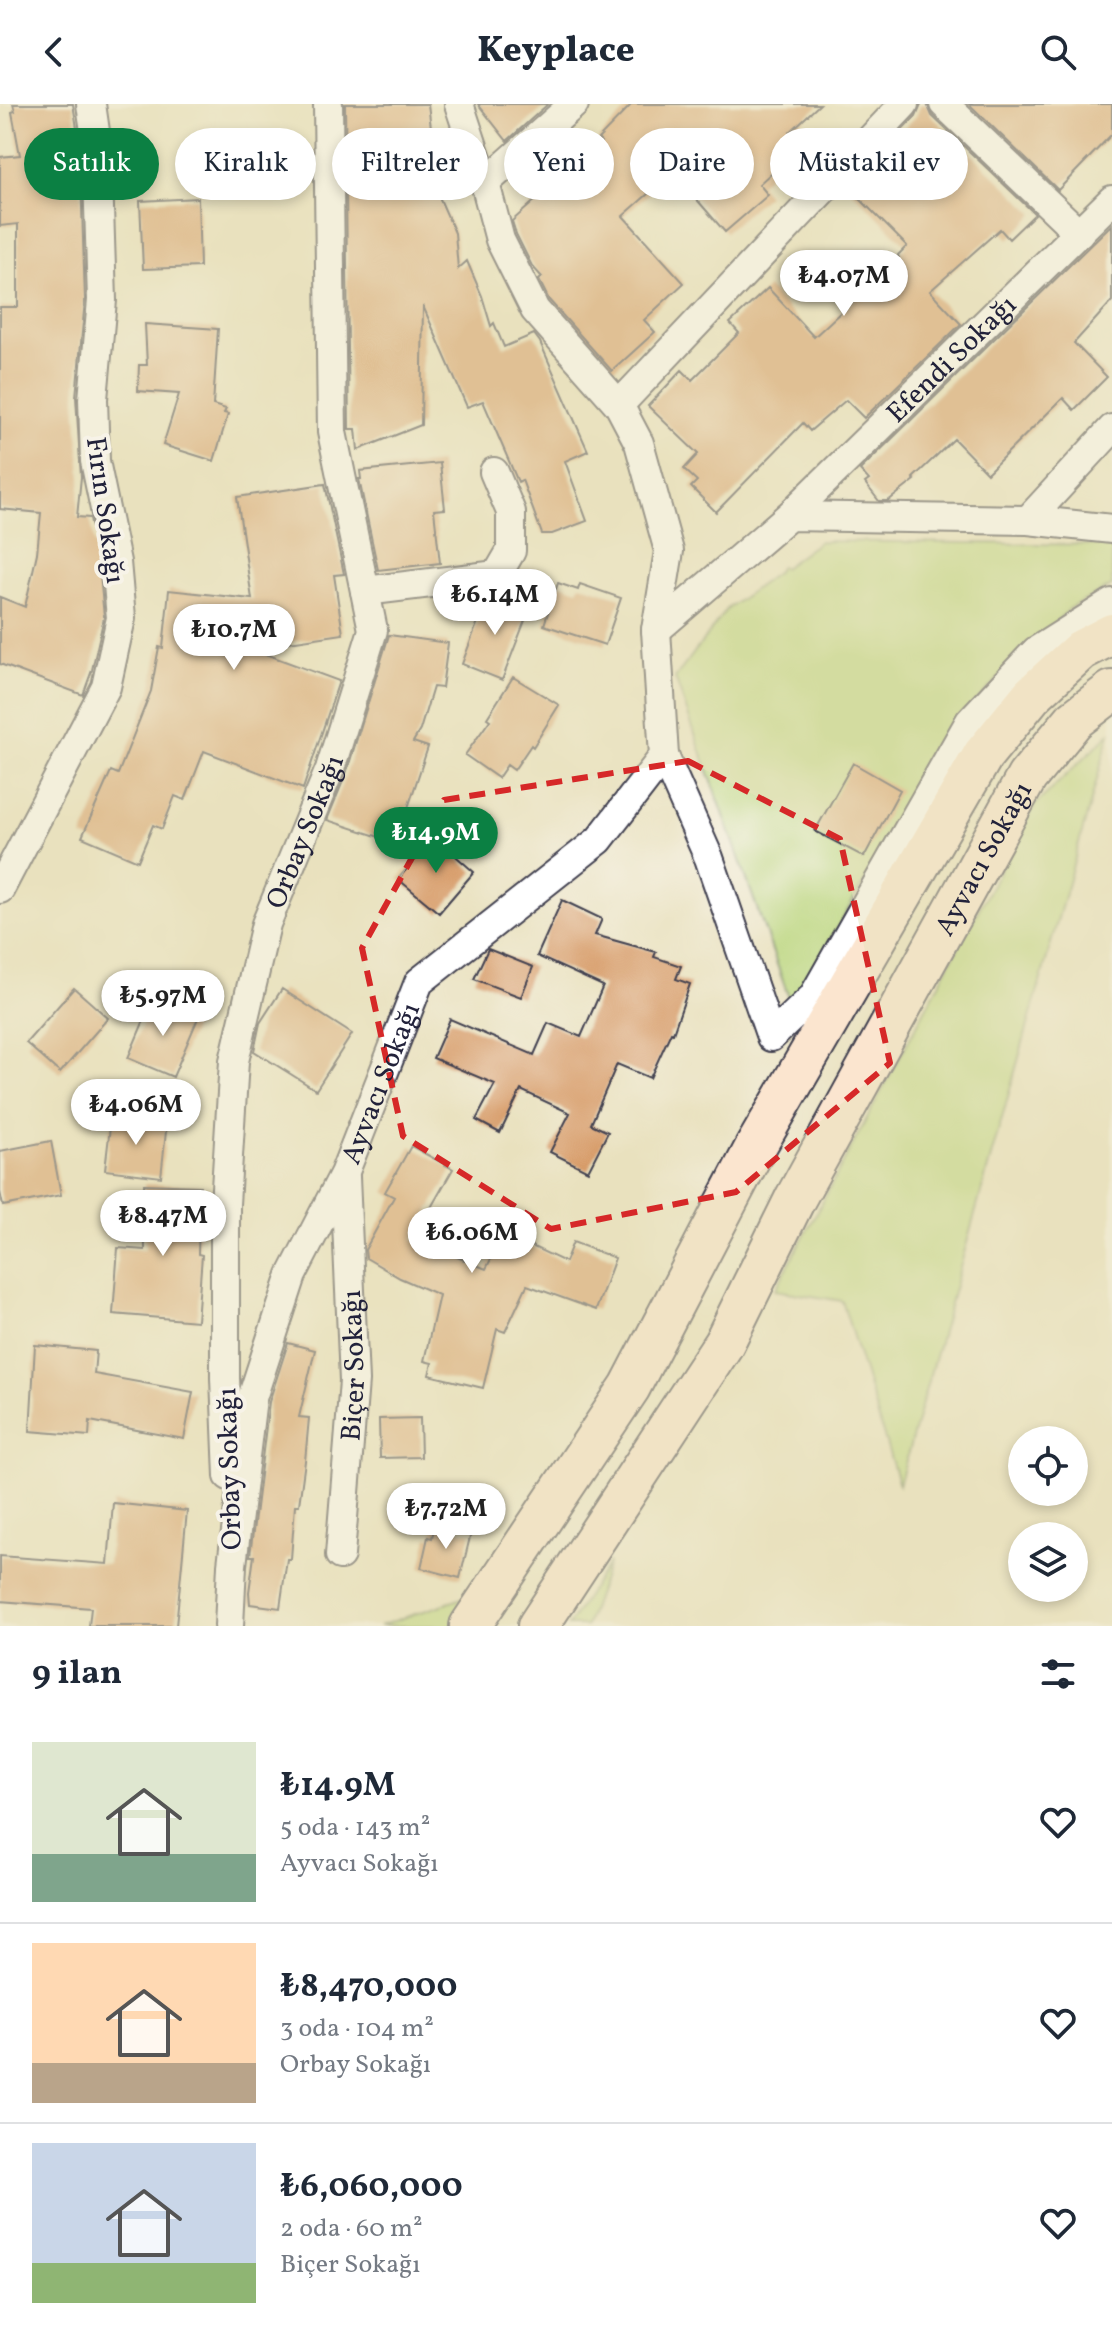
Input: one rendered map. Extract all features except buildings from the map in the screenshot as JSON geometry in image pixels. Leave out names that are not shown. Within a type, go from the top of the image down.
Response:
[{"type":"main road","points":[[470,1626],[630,1387],[756,1146],[983,755],[1032,695],[1081,650],[1112,634]]},
{"type":"main road","name":"Ayvacı Sokağı","points":[[538,1626],[724,1343],[795,1199],[1027,777],[1074,720],[1112,691]]},
{"type":"street","name":"Fırın Sokağı","points":[[0,889],[106,687],[121,618],[116,562],[95,461],[93,399],[102,300],[97,145],[91,104]]},
{"type":"street","name":"Orbay Sokağı","points":[[232,1565],[225,1378],[225,1204],[234,1061],[266,924],[330,769],[373,630],[332,432],[328,104]]},
{"type":"street","points":[[459,104],[467,128]]},
{"type":"street","points":[[488,180],[574,104]]},
{"type":"street","points":[[619,405],[904,104]]},
{"type":"street","points":[[944,104],[1079,233]]},
{"type":"street","points":[[488,194],[500,240],[535,310],[619,405],[639,443],[669,551],[656,630],[664,756],[709,858],[771,1037],[813,997],[970,721],[1036,651],[1112,603]]},
{"type":"street","name":"Efendi Sokağı","points":[[789,516],[1112,200]]},
{"type":"street","points":[[1028,520],[1112,429]]},
{"type":"street","points":[[365,591],[497,575],[511,551],[511,512],[494,472]]},
{"type":"street","points":[[656,630],[789,516],[1028,520],[1112,529]]},
{"type":"street","name":"Ayvacı Sokağı","points":[[229,1626],[232,1565],[252,1398],[292,1275],[344,1174],[419,982],[599,840],[664,756]]},
{"type":"street","name":"Biçer Sokağı","points":[[340,1555],[354,1381],[344,1174]]},
{"type":"street","points":[[212,1626],[232,1565]]},
{"type":"highlighted area","points":[[688,761],[840,839],[890,1063],[736,1192],[551,1229],[403,1136],[362,948],[444,800]]},
{"type":"green space","points":[[820,541],[1112,545],[1112,586],[1070,608],[961,716],[800,992],[789,998],[675,678],[727,609],[776,573],[780,566],[783,568]]},
{"type":"green space","points":[[1110,733],[899,1485],[842,1301],[775,1290],[1034,806]]},
{"type":"green space","points":[[609,1562],[586,1626],[568,1626]]},
{"type":"green space","points":[[471,1595],[451,1626],[379,1626]]}]
